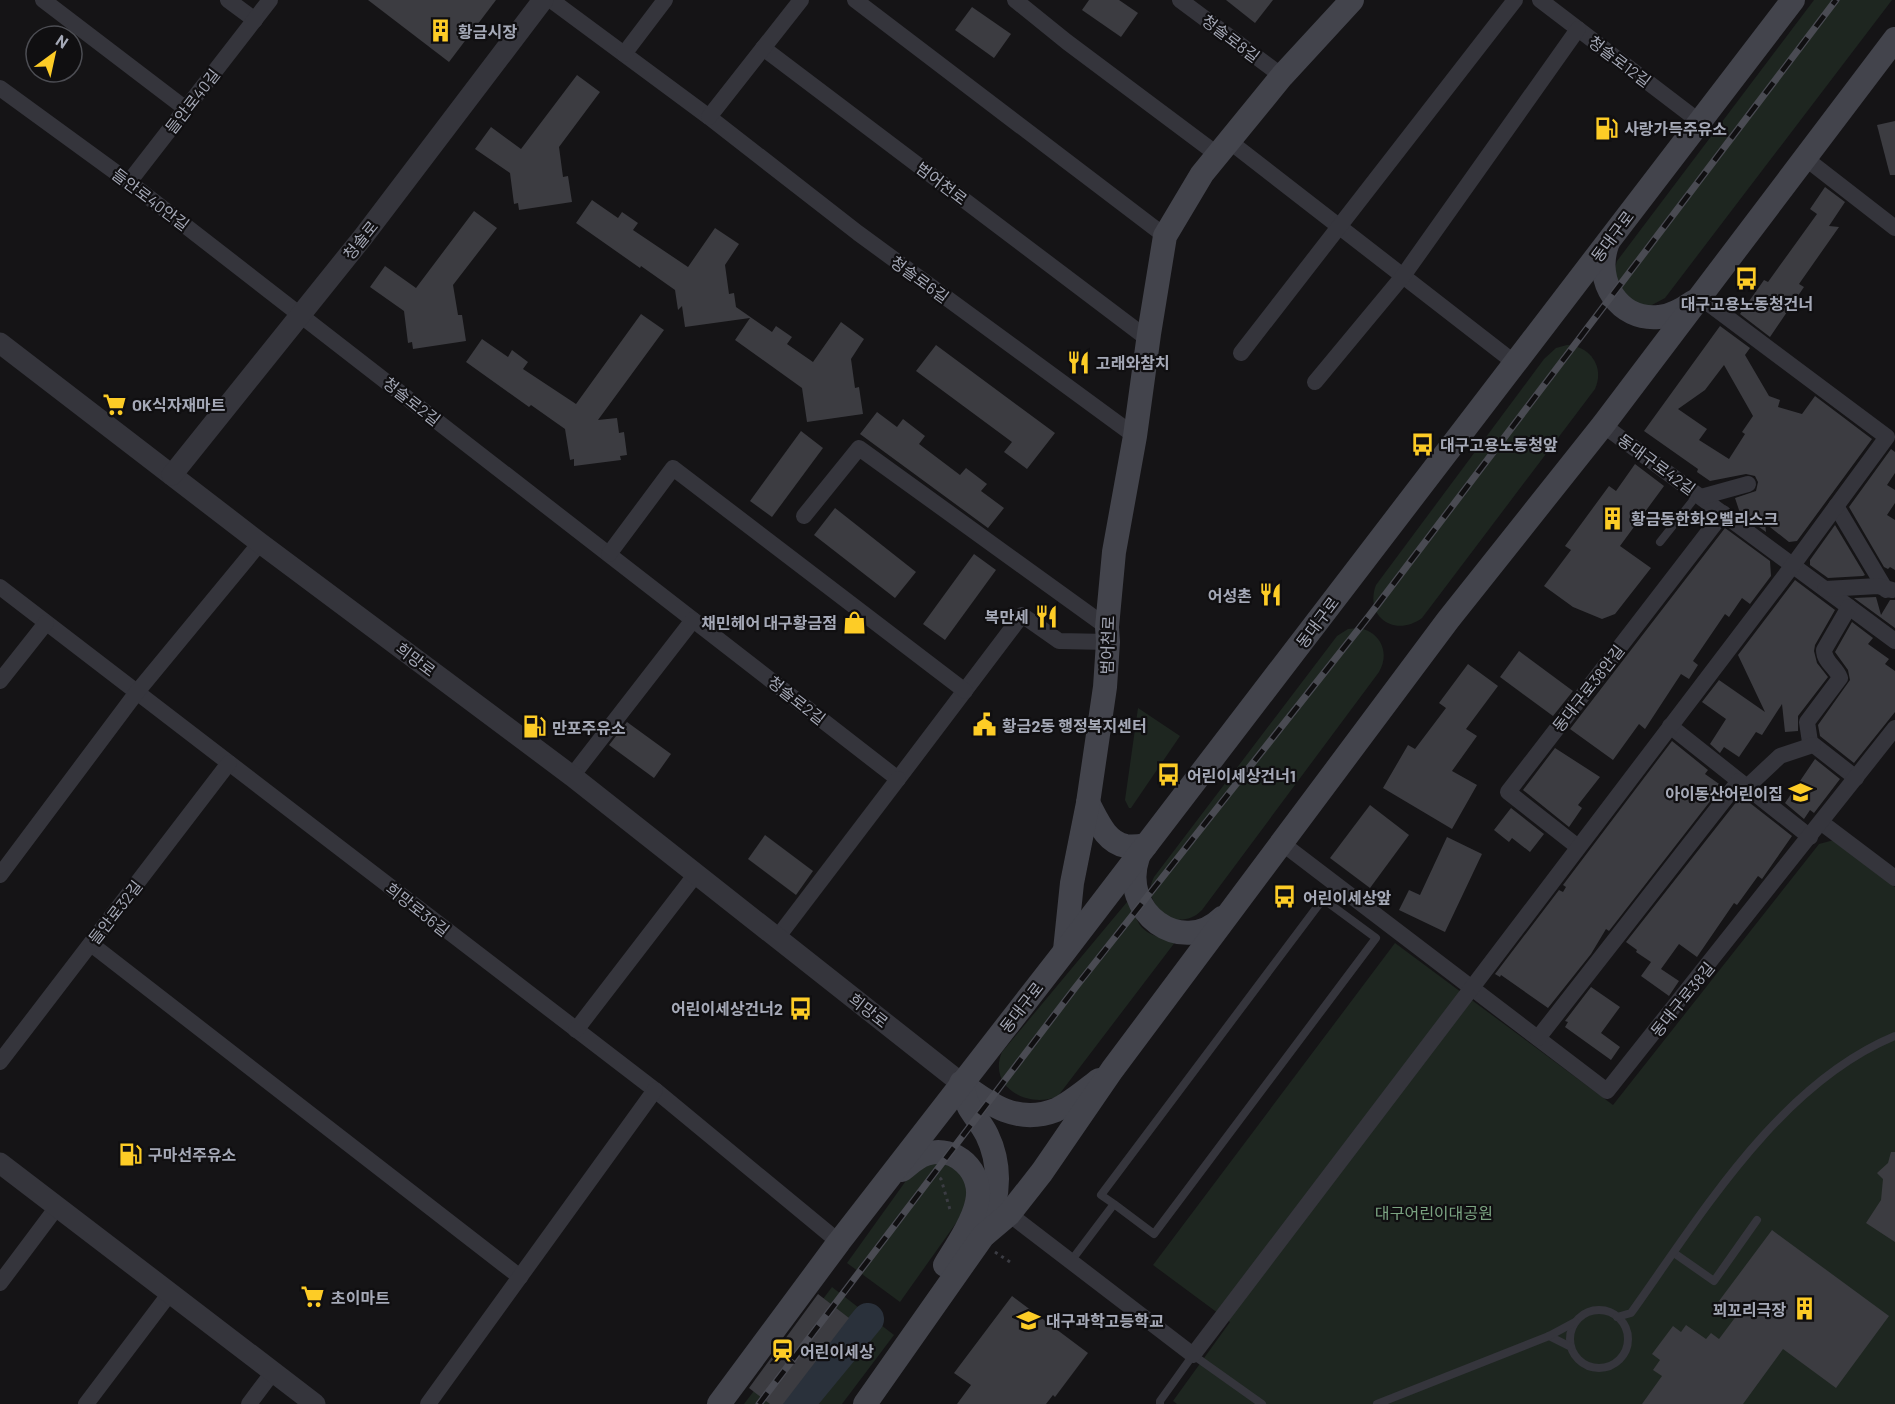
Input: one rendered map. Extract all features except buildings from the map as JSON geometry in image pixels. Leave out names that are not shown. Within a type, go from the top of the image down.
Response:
[{"type":"main road","name":"범어천로","points":[[1065,951],[1072,883],[1088,803],[1105,687],[1114,552],[1135,436],[1148,339],[1166,236],[1202,174],[1282,76],[1352,0]]},
{"type":"main road","name":"동대구로","points":[[719,1404],[839,1242],[1065,951],[1793,0]]},
{"type":"main road","points":[[976,1235],[1009,1214],[1074,1128],[1112,1070],[1283,844],[1448,620],[1603,425],[1895,39]]},
{"type":"main road","points":[[1612,235],[1604,253],[1603,273],[1606,286],[1622,307],[1634,314],[1660,318],[1673,314],[1699,297]]},
{"type":"main road","points":[[1088,803],[1103,830],[1112,840],[1142,850],[1134,869],[1133,883],[1136,897],[1152,920],[1165,928],[1178,932],[1193,932],[1219,921],[1239,901]]},
{"type":"main road","points":[[961,1083],[985,1102],[1011,1114],[1038,1114],[1056,1110],[1112,1070]]},
{"type":"main road","points":[[865,1404],[927,1318],[976,1235],[994,1213],[997,1194],[996,1166],[989,1139],[969,1107],[961,1083]]},
{"type":"main road","points":[[878,1192],[916,1159],[928,1154],[940,1152],[961,1159],[973,1172],[978,1192],[976,1235]]},
{"type":"street","points":[[43,0],[186,109]]},
{"type":"street","points":[[228,0],[255,20]]},
{"type":"street","name":"들안로40길","points":[[129,182],[270,0]]},
{"type":"street","name":"청솔로","points":[[172,476],[363,237],[543,0]]},
{"type":"street","name":"청솔로6길","points":[[551,0],[709,117],[858,233],[1135,436]]},
{"type":"street","points":[[624,54],[665,0]]},
{"type":"street","points":[[709,117],[801,0]]},
{"type":"street","points":[[855,0],[1166,236]]},
{"type":"street","points":[[1015,0],[1066,42],[1339,229],[1515,363]]},
{"type":"street","name":"청솔로8길","points":[[1180,0],[1282,76]]},
{"type":"street","points":[[1241,353],[1515,0]]},
{"type":"street","name":"청솔로12길","points":[[1540,0],[1700,122]]},
{"type":"street","points":[[1315,382],[1402,276],[1578,29]]},
{"type":"street","name":"범어천로","points":[[763,48],[1148,339]]},
{"type":"street","name":"들안로40안길","points":[[0,88],[129,182],[300,314]]},
{"type":"street","points":[[1805,158],[1895,228]]},
{"type":"street","points":[[1009,1214],[1193,1355],[1793,565],[1887,437],[1699,297]]},
{"type":"street","name":"청솔로2길","points":[[300,314],[898,779]]},
{"type":"street","name":"희망로","points":[[0,343],[260,543],[572,776],[961,1083]]},
{"type":"street","name":"동대구로42길","points":[[1603,425],[1895,641]]},
{"type":"street","points":[[804,516],[859,448],[1108,634]]},
{"type":"street","points":[[609,554],[673,468],[965,690]]},
{"type":"street","points":[[1700,496],[1748,484]]},
{"type":"street","points":[[1836,506],[1891,590]]},
{"type":"street","name":"동대구로38안길","points":[[1578,847],[1508,792],[1723,513]]},
{"type":"street","points":[[0,875],[137,692],[260,543]]},
{"type":"street","points":[[1825,590],[1878,586],[1891,590]]},
{"type":"street","name":"희망로36길","points":[[0,587],[655,1090]]},
{"type":"street","points":[[1849,607],[1824,650],[1824,657],[1840,678],[1807,722],[1810,742],[1856,778]]},
{"type":"street","points":[[777,938],[1022,615],[1059,641],[1108,634]]},
{"type":"street","points":[[572,776],[693,620]]},
{"type":"street","points":[[0,681],[46,623]]},
{"type":"street","points":[[1670,726],[1810,837]]},
{"type":"street","name":"동대구로38길","points":[[1283,844],[1608,1091],[1895,729]]},
{"type":"street","points":[[1538,1038],[1743,784],[1780,756],[1813,745]]},
{"type":"street","name":"들안로32길","points":[[0,1062],[230,764]]},
{"type":"street","points":[[1822,823],[1895,878]]},
{"type":"street","points":[[576,1030],[696,874]]},
{"type":"street","points":[[91,944],[520,1276]]},
{"type":"street","points":[[428,1404],[655,1090],[839,1242]]},
{"type":"street","points":[[0,1163],[315,1404]]},
{"type":"street","points":[[0,1283],[57,1207]]},
{"type":"street","points":[[86,1404],[170,1293]]},
{"type":"street","points":[[249,1404],[273,1371]]},
{"type":"lane","points":[[1660,542],[1700,496]]},
{"type":"lane","points":[[1323,899],[1376,938],[1154,1234],[1114,1204],[1101,1195],[1323,899]]},
{"type":"lane","points":[[1617,1317],[1631,1313],[1733,1171],[1805,1092],[1873,1045],[1895,1036]]},
{"type":"lane","points":[[1071,1261],[1114,1204]]},
{"type":"lane","points":[[1674,1253],[1714,1281],[1757,1220]]},
{"type":"lane","points":[[1377,1404],[1549,1336],[1592,1311],[1605,1311],[1617,1317],[1625,1328],[1627,1341],[1623,1353],[1614,1363],[1602,1368],[1589,1366],[1578,1359],[1571,1347],[1570,1334],[1575,1322]]},
{"type":"lane","points":[[1549,1336],[1571,1347]]},
{"type":"lane","points":[[1160,1404],[1193,1355],[1262,1404]]},
{"type":"path","points":[[916,1159],[941,1179],[954,1221],[1010,1262]]},
{"type":"green space","points":[[1814,0],[1892,0],[1665,298],[1650,306],[1634,306],[1613,275],[1617,261]]},
{"type":"green space","points":[[1567,345],[1582,349],[1593,359],[1598,373],[1595,389],[1422,618],[1412,624],[1402,626],[1384,621],[1374,606],[1373,596],[1376,585],[1544,359],[1556,348]]},
{"type":"green space","points":[[1360,628],[1373,634],[1381,645],[1384,658],[1379,672],[1202,910],[1198,914],[1180,920],[1164,918],[1151,893],[1150,888],[1154,877],[1337,636],[1348,629]]},
{"type":"green space","points":[[1138,708],[1180,736],[1129,808],[1125,800]]},
{"type":"green space","name":"대구어린이대공원","points":[[1834,840],[1895,887],[1895,1404],[1177,1404],[1173,1401],[1230,1322],[1153,1265],[1395,943],[1613,1105],[1819,844]]},
{"type":"green space","points":[[1132,896],[1135,916],[1144,930],[1159,937],[1179,937],[1058,1096],[1046,1100],[1034,1100],[1013,1092],[1005,1085],[1000,1075],[999,1064],[1002,1052]]},
{"type":"green space","points":[[959,1163],[971,1202],[900,1302],[847,1263],[918,1164]]},
{"type":"green space","points":[[832,1287],[894,1335],[842,1404],[744,1404]]},
{"type":"waterway","points":[[798,1404],[868,1319]]},
{"type":"railway","points":[[759,1404],[1075,988],[1369,616],[1836,0]]},
{"type":"place","name":"황금시장","points":[[440,31]]},
{"type":"place","name":"사랑가득주유소","points":[[1606,128]]},
{"type":"place","name":"대구고용노동청건너","points":[[1747,278]]},
{"type":"place","name":"고래와참치","points":[[1078,362]]},
{"type":"place","name":"OK식자재마트","points":[[114,404]]},
{"type":"place","name":"대구고용노동청앞","points":[[1422,444]]},
{"type":"place","name":"황금동한화오벨리스크","points":[[1613,518]]},
{"type":"place","name":"어성촌","points":[[1270,595]]},
{"type":"place","name":"복만세","points":[[1047,616]]},
{"type":"place","name":"채민헤어 대구황금점","points":[[855,622]]},
{"type":"place","name":"황금2동 행정복지센터","points":[[984,725]]},
{"type":"place","name":"만포주유소","points":[[534,727]]},
{"type":"place","name":"어린이세상건너1","points":[[1169,775]]},
{"type":"place","name":"아이동산어린이집","points":[[1801,793]]},
{"type":"place","name":"어린이세상앞","points":[[1285,897]]},
{"type":"place","name":"어린이세상건너2","points":[[801,1008]]},
{"type":"place","name":"구마선주유소","points":[[130,1154]]},
{"type":"place","name":"초이마트","points":[[313,1297]]},
{"type":"place","name":"꾀꼬리극장","points":[[1804,1309]]},
{"type":"place","name":"대구과학고등학교","points":[[1028,1320]]},
{"type":"place","name":"어린이세상","points":[[782,1351]]}]
